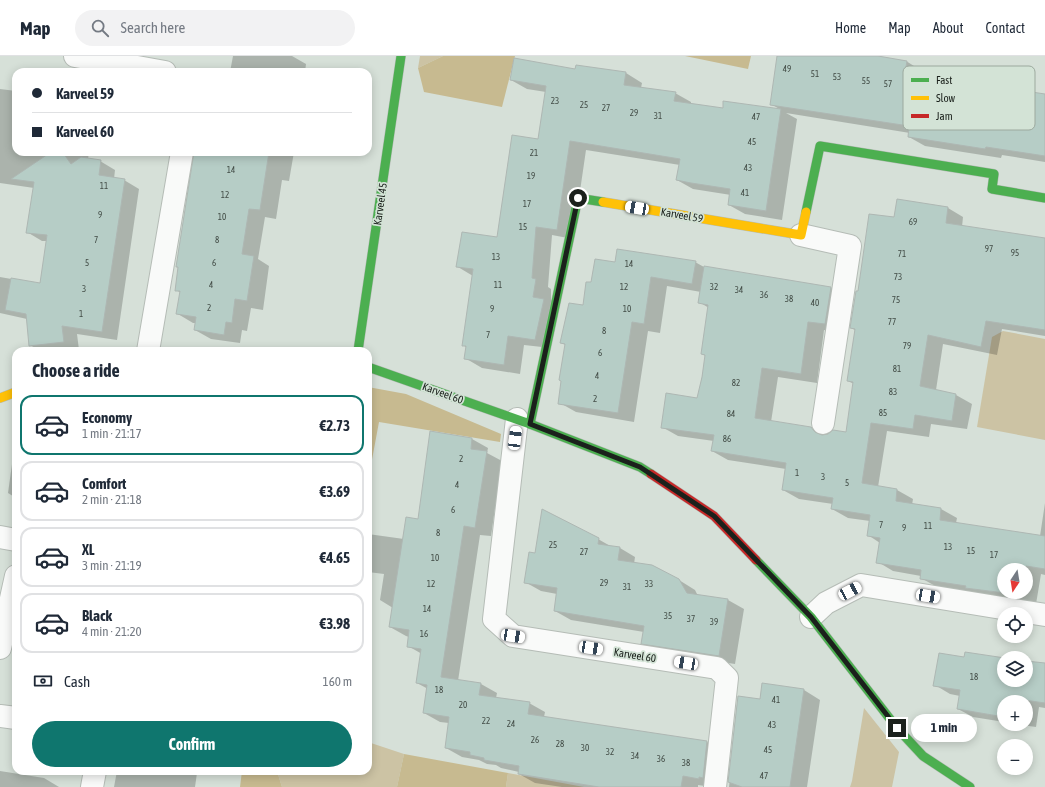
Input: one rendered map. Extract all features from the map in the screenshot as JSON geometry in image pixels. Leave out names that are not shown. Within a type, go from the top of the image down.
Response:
[{"type":"street","points":[[75,56],[142,68]]},
{"type":"street","name":"Karveel 45","points":[[359,347],[401,56]]},
{"type":"street","points":[[800,235],[820,146],[994,174],[992,189],[1045,198]]},
{"type":"street","points":[[149,347],[181,156]]},
{"type":"street","name":"Karveel 59","points":[[523,422],[578,198],[800,235],[850,246],[823,423]]},
{"type":"street","name":"Karveel 60","points":[[372,368],[523,422],[640,467],[714,516],[811,617],[897,728],[918,751],[923,756],[970,787]]},
{"type":"street","points":[[0,398],[12,394]]},
{"type":"street","name":"Karveel 60","points":[[523,422],[494,619],[513,636],[717,668],[727,678],[715,787]]},
{"type":"street","points":[[0,537],[12,539]]},
{"type":"street","points":[[811,617],[826,603],[862,584],[1045,615]]},
{"type":"street","points":[[0,648],[12,594]]},
{"type":"street","points":[[0,716],[12,718]]},
{"type":"street","points":[[92,787],[94,775]]},
{"type":"shaded area","points":[[420,56],[443,56],[418,68]]},
{"type":"shaded area","points":[[443,56],[515,56],[502,107],[424,92],[418,68]]},
{"type":"shaded area","points":[[685,56],[751,56],[748,69]]},
{"type":"shaded area","points":[[1003,331],[1045,339],[1045,440],[977,427],[992,337]]},
{"type":"shaded area","points":[[372,388],[406,394],[501,434],[500,442],[379,422],[372,460]]},
{"type":"shaded area","points":[[864,708],[899,752],[892,787],[850,787]]},
{"type":"shaded area","points":[[372,743],[404,754],[397,787],[282,787],[278,775],[372,775]]},
{"type":"shaded area","points":[[404,754],[508,773],[506,787],[397,787]]},
{"type":"shaded area","points":[[508,773],[584,787],[506,787]]},
{"type":"shaded area","points":[[242,775],[278,775],[282,787],[240,787]]},
{"type":"building","points":[[777,56],[878,56],[907,61],[906,66],[903,66],[903,125],[770,105]]},
{"type":"building","points":[[514,58],[575,69],[576,65],[626,72],[624,85],[676,92],[674,101],[723,108],[723,101],[781,109],[766,211],[728,205],[730,189],[676,180],[680,159],[570,141],[557,230],[536,227],[532,278],[536,279],[533,297],[544,299],[535,340],[508,336],[504,365],[464,359],[466,346],[462,346],[473,269],[456,267],[462,232],[497,237],[512,135],[538,139],[546,86],[510,80]]},
{"type":"building","points":[[1035,92],[1045,94],[1045,156],[986,147],[985,149],[908,137],[909,130],[1035,130]]},
{"type":"building","points":[[45,156],[65,156],[71,164],[81,157],[101,160],[99,175],[125,179],[102,332],[62,326],[64,342],[29,346],[26,314],[5,310],[11,278],[40,283],[47,235],[26,233],[34,182],[11,179]]},
{"type":"building","points":[[193,156],[268,156],[260,210],[249,209],[242,254],[254,256],[247,301],[235,299],[232,323],[226,322],[224,335],[194,330],[196,317],[176,314],[180,291],[175,291],[178,267],[176,267]]},
{"type":"building","points":[[897,199],[948,207],[946,223],[1045,238],[1045,330],[986,321],[981,347],[928,335],[920,386],[956,394],[952,421],[915,415],[913,429],[871,423],[862,483],[897,489],[896,501],[941,508],[940,520],[1045,536],[1045,569],[1033,567],[1033,563],[997,563],[997,592],[965,588],[966,586],[920,579],[921,570],[876,563],[880,538],[867,536],[870,515],[831,509],[833,498],[782,490],[786,463],[711,451],[714,435],[661,428],[666,393],[697,398],[705,355],[701,354],[708,305],[698,303],[704,266],[831,287],[825,324],[808,322],[801,374],[762,368],[755,418],[811,427],[815,432],[822,435],[828,434],[833,430],[846,432],[853,382],[847,381],[855,329],[850,328],[856,291],[858,291],[869,214],[894,217]]},
{"type":"building","points":[[617,249],[696,261],[692,284],[651,277],[644,324],[632,322],[618,413],[558,404],[561,381],[559,380],[565,344],[560,343],[569,303],[583,305],[586,282],[591,282],[595,259],[615,262]]},
{"type":"building","points":[[430,431],[472,438],[471,449],[487,451],[475,528],[464,526],[441,677],[481,683],[479,695],[530,702],[528,714],[707,741],[703,778],[699,777],[699,779],[683,776],[681,787],[599,787],[518,774],[519,766],[484,760],[484,758],[470,755],[470,752],[445,748],[449,717],[423,713],[427,685],[416,683],[421,649],[407,647],[409,630],[389,627],[406,517],[418,519]]},
{"type":"building","points":[[542,509],[599,538],[598,544],[620,547],[618,560],[652,565],[679,579],[687,593],[728,599],[719,656],[641,644],[644,626],[554,611],[557,588],[524,583],[529,552],[535,553]]},
{"type":"building","points":[[965,652],[997,657],[997,687],[1033,687],[1033,662],[1045,663],[1045,703],[1033,701],[1033,695],[997,695],[997,716],[957,709],[960,690],[933,686],[939,653],[964,657]]},
{"type":"building","points":[[762,683],[804,689],[790,787],[742,787],[728,782],[738,696],[760,699]]},
{"type":"traffic: fast","points":[[359,347],[401,56]]},
{"type":"traffic: fast","points":[[806,212],[820,146],[994,174],[992,189],[1045,198]]},
{"type":"traffic: fast","points":[[530,424],[578,198],[603,202]]},
{"type":"traffic: fast","points":[[372,368],[530,424],[640,467],[651,474]]},
{"type":"traffic: fast","points":[[756,560],[811,617],[897,728],[923,756],[970,787]]},
{"type":"traffic: slow","points":[[603,202],[801,235],[806,212]]},
{"type":"traffic: slow","points":[[0,398],[12,394]]},
{"type":"traffic: jam","points":[[651,474],[714,516],[756,560]]},
{"type":"route","points":[[578,198],[530,424],[640,467],[714,516],[811,617],[897,728]]}]
